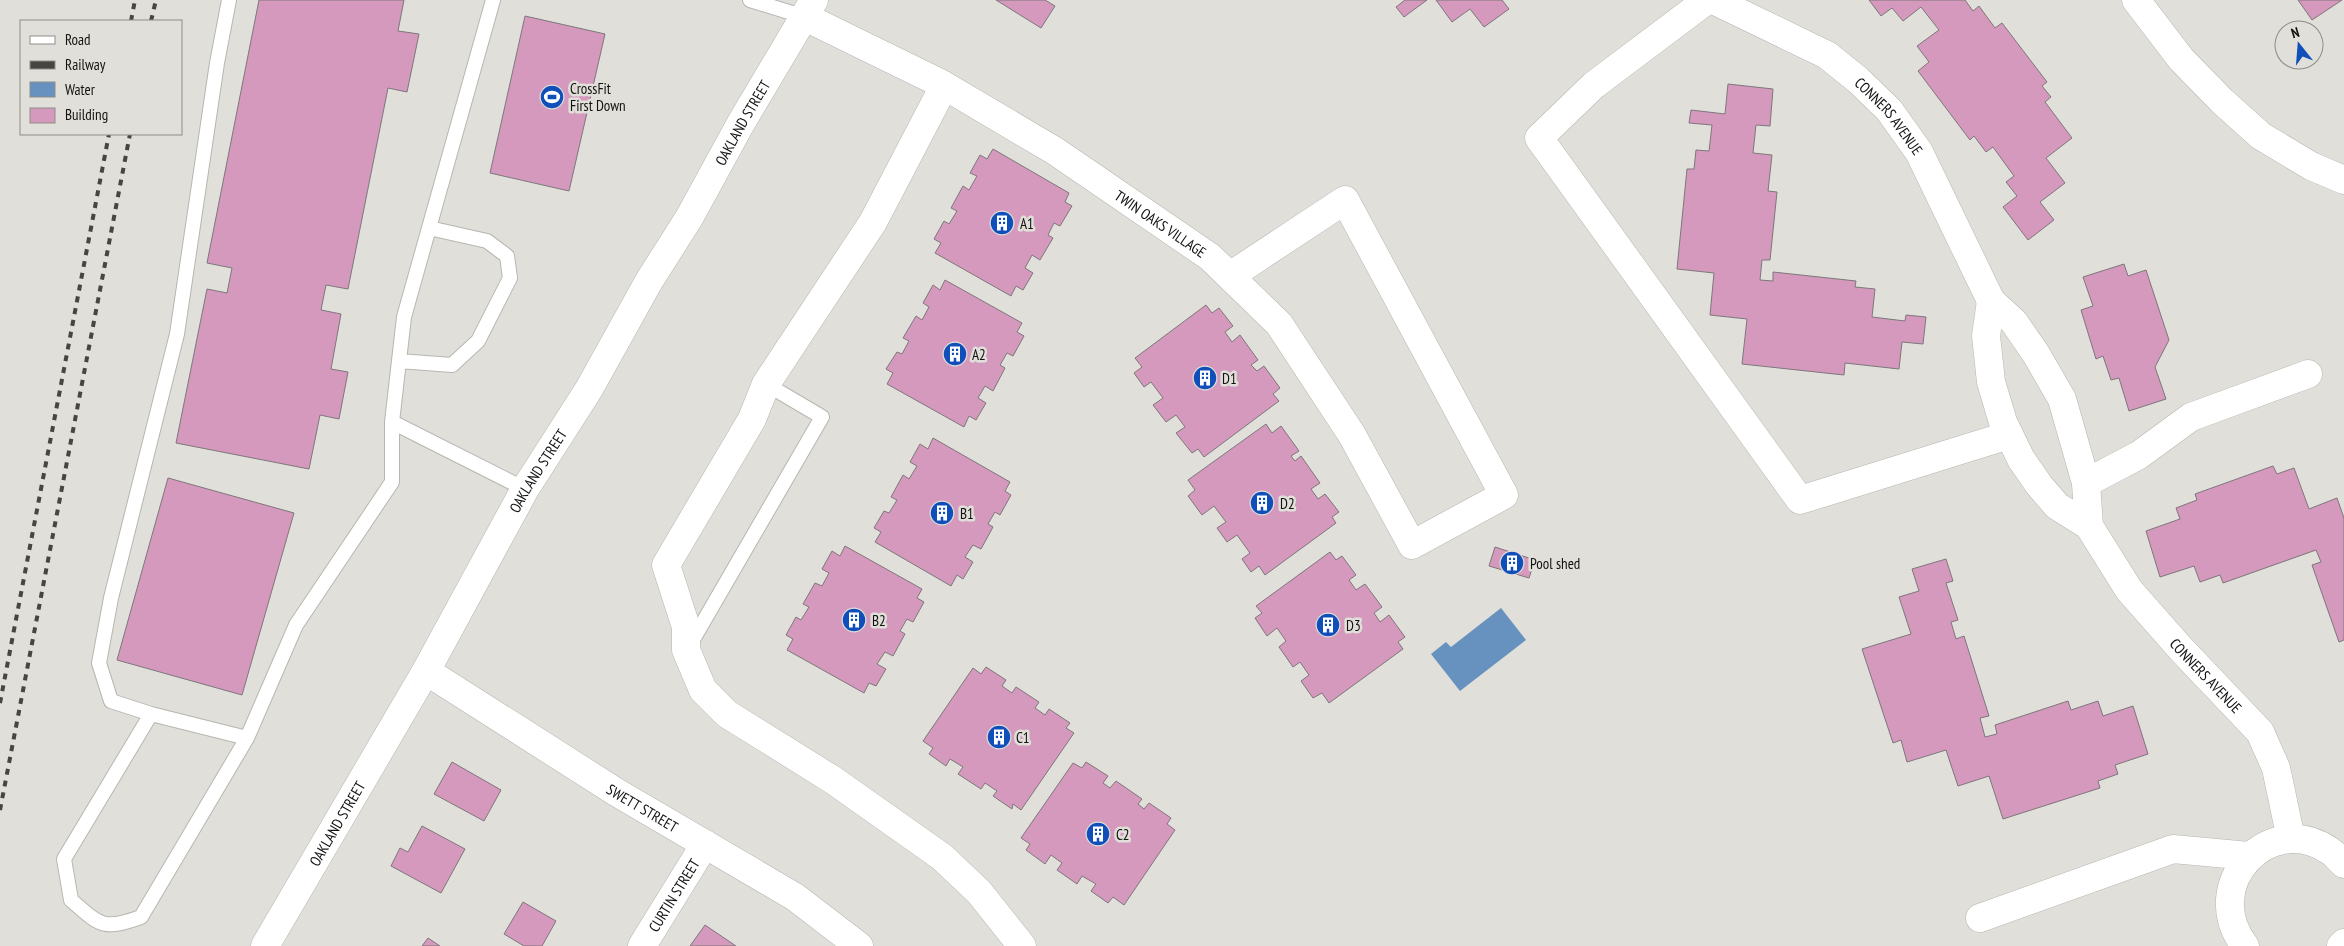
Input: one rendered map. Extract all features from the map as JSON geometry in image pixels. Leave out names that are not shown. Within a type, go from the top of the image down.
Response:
[{"type":"street","points":[[1707,0],[1594,85],[1539,138],[1800,500],[2009,435]]},
{"type":"street","name":"CONNERS AVENUE","points":[[1713,0],[1827,55],[1858,80],[1889,110],[1919,152],[1991,301],[2014,322],[2036,354],[2062,399],[2086,483],[2089,526]]},
{"type":"street","points":[[2136,0],[2181,59],[2261,136],[2310,166],[2344,180]]},
{"type":"street","name":"TWIN OAKS VILLAGE","points":[[810,8],[1055,151],[1210,257],[1279,324],[1352,434],[1412,546],[1504,495],[1345,200],[1230,276]]},
{"type":"street","name":"OAKLAND STREET","points":[[265,946],[426,671],[526,489],[589,389],[644,290],[689,218],[741,123],[810,8]]},
{"type":"street","points":[[944,86],[872,222],[766,384],[752,420],[666,565],[686,627],[686,650],[703,690],[727,714],[833,780],[942,857],[979,892],[1022,946]]},
{"type":"street","name":"CONNERS AVENUE","points":[[1991,301],[1986,336],[1991,382],[2003,422],[2021,459],[2039,485],[2057,506],[2089,526],[2129,590],[2180,648],[2260,732],[2276,768],[2291,839]]},
{"type":"street","points":[[2086,483],[2139,455],[2191,416],[2308,374]]},
{"type":"street","name":"SWETT STREET","points":[[426,671],[616,792],[795,897],[859,946]]},
{"type":"street","points":[[2244,946],[2230,920],[2228,902],[2231,885],[2238,870],[2249,856],[2262,848],[2291,839],[2311,842],[2330,850],[2344,864]]},
{"type":"street","name":"CURTIN STREET","points":[[642,946],[705,844]]},
{"type":"street","points":[[1980,918],[2174,849],[2249,856]]},
{"type":"street","points":[[2341,946],[2344,943]]},
{"type":"lane","points":[[229,0],[217,63],[177,334],[111,598],[99,663],[111,701],[151,714],[247,738]]},
{"type":"lane","points":[[151,714],[64,859],[71,900],[98,923],[120,924],[141,917],[247,738],[296,626],[392,482],[392,422],[404,317],[493,0]]},
{"type":"lane","points":[[750,0],[810,8]]},
{"type":"lane","points":[[399,361],[452,365],[478,341],[510,278],[507,256],[487,241],[429,228]]},
{"type":"lane","points":[[686,650],[822,417],[766,384]]},
{"type":"lane","points":[[392,422],[526,489]]},
{"type":"water","points":[[1501,608],[1526,640],[1460,691],[1431,654],[1446,642],[1451,647]]},
{"type":"building","points":[[259,0],[404,0],[398,31],[419,34],[407,92],[388,88],[348,289],[326,285],[321,310],[341,314],[331,369],[348,372],[339,419],[320,415],[309,469],[176,443],[207,289],[227,293],[232,268],[207,263]]},
{"type":"building","points":[[996,0],[1045,0],[1055,6],[1041,28]]},
{"type":"building","points":[[1405,0],[1427,0],[1404,17],[1396,7]]},
{"type":"building","points":[[1436,0],[1502,0],[1509,9],[1484,27],[1470,9],[1452,22]]},
{"type":"building","points":[[1869,0],[1965,0],[1973,11],[1979,6],[1995,28],[2002,23],[2047,82],[2042,86],[2051,97],[2045,102],[2072,138],[2046,158],[2065,183],[2040,202],[2054,220],[2028,240],[2003,207],[2017,196],[2006,182],[2014,176],[1993,147],[1986,152],[1974,136],[1970,140],[1918,71],[1929,62],[1917,46],[1939,30],[1921,7],[1903,21],[1892,8],[1881,16]]},
{"type":"building","points":[[2298,0],[2342,0],[2312,20]]},
{"type":"building","points":[[525,16],[605,34],[569,191],[490,173]]},
{"type":"building","points":[[1728,84],[1773,89],[1770,126],[1756,125],[1753,153],[1772,155],[1768,191],[1777,192],[1770,260],[1762,260],[1760,280],[1773,281],[1773,272],[1856,281],[1855,287],[1875,289],[1872,317],[1905,321],[1906,315],[1926,317],[1923,344],[1902,342],[1899,369],[1845,363],[1844,375],[1742,364],[1747,319],[1710,315],[1714,273],[1677,269],[1687,169],[1694,169],[1696,150],[1709,151],[1712,125],[1689,123],[1691,110],[1725,114]]},
{"type":"building","name":"A1","points":[[993,149],[1069,193],[1065,202],[1072,206],[1060,226],[1054,223],[1048,235],[1053,238],[1040,260],[1032,255],[1025,268],[1033,273],[1023,290],[1016,286],[1011,296],[935,253],[941,243],[934,239],[944,221],[949,224],[957,211],[951,208],[963,186],[969,190],[977,176],[970,173],[980,155],[987,159]]},
{"type":"building","points":[[2124,264],[2128,276],[2146,270],[2169,340],[2155,367],[2166,399],[2129,411],[2119,378],[2111,380],[2103,356],[2096,359],[2081,310],[2093,306],[2083,277]]},
{"type":"building","name":"A2","points":[[945,280],[1022,323],[1017,332],[1024,336],[1013,356],[1007,353],[1000,365],[1005,368],[993,391],[985,386],[978,398],[986,403],[976,420],[969,416],[964,427],[887,384],[893,373],[886,369],[897,352],[902,354],[909,341],[903,338],[916,316],[922,320],[929,307],[923,303],[933,285],[940,290]]},
{"type":"building","name":"D1","points":[[1206,305],[1212,313],[1219,308],[1233,326],[1225,332],[1232,342],[1240,335],[1258,360],[1251,365],[1257,371],[1264,366],[1280,388],[1273,394],[1279,401],[1204,457],[1198,449],[1192,453],[1176,433],[1185,427],[1176,415],[1166,422],[1153,405],[1163,398],[1151,382],[1144,387],[1134,373],[1142,367],[1135,358]]},
{"type":"building","name":"D2","points":[[1266,424],[1272,433],[1281,426],[1299,451],[1291,456],[1295,461],[1301,456],[1320,483],[1311,489],[1318,499],[1325,494],[1339,512],[1332,517],[1336,523],[1265,575],[1259,566],[1251,572],[1242,559],[1250,553],[1237,535],[1227,542],[1217,528],[1226,522],[1214,506],[1202,515],[1188,496],[1195,490],[1188,480]]},
{"type":"building","name":"B1","points":[[933,438],[1010,482],[1005,491],[1011,495],[1000,515],[995,512],[988,524],[993,527],[981,549],[973,545],[965,557],[973,562],[963,579],[957,575],[951,586],[875,542],[881,532],[874,528],[884,511],[889,513],[897,500],[891,497],[903,475],[909,479],[917,466],[910,462],[920,444],[928,449]]},
{"type":"building","points":[[2273,466],[2277,474],[2294,468],[2309,509],[2337,498],[2344,518],[2344,640],[2339,642],[2312,565],[2321,562],[2316,550],[2223,583],[2220,575],[2200,582],[2194,566],[2160,577],[2146,531],[2180,519],[2176,508],[2197,500],[2195,494]]},
{"type":"building","points":[[168,478],[294,513],[242,695],[117,660]]},
{"type":"building","name":"B2","points":[[845,546],[922,589],[917,598],[924,602],[913,622],[907,619],[900,631],[905,634],[893,656],[885,652],[877,664],[886,669],[876,686],[869,683],[864,693],[787,650],[793,639],[786,635],[796,617],[801,620],[809,607],[803,604],[815,583],[822,586],[829,573],[822,569],[832,551],[840,556]]},
{"type":"building","name":"Pool shed","points":[[1495,547],[1535,560],[1529,578],[1489,566]]},
{"type":"building","name":"D3","points":[[1330,552],[1336,560],[1342,556],[1356,575],[1349,580],[1356,590],[1365,584],[1382,607],[1374,613],[1380,622],[1389,615],[1405,637],[1398,642],[1403,649],[1329,703],[1322,693],[1313,698],[1301,681],[1309,675],[1300,662],[1293,667],[1279,647],[1286,641],[1277,628],[1267,636],[1255,618],[1262,613],[1256,606]]},
{"type":"building","points":[[1946,559],[1953,581],[1946,583],[1958,620],[1951,622],[1956,639],[1964,636],[1989,716],[1980,718],[1985,737],[1997,734],[1995,725],[2068,701],[2071,710],[2098,701],[2103,716],[2133,706],[2148,754],[2115,765],[2118,774],[2098,781],[2100,788],[2003,819],[1989,776],[1958,786],[1946,750],[1907,762],[1901,740],[1893,743],[1862,649],[1911,634],[1899,597],[1919,591],[1912,569]]},
{"type":"building","name":"C1","points":[[986,667],[1006,680],[1002,686],[1012,693],[1016,687],[1039,702],[1035,708],[1045,715],[1049,709],[1070,723],[1066,728],[1074,733],[1021,810],[1013,804],[1012,809],[993,796],[997,791],[985,783],[981,789],[958,774],[963,767],[950,759],[946,766],[929,754],[933,748],[923,741],[973,668],[981,674]]},
{"type":"building","points":[[452,762],[501,790],[484,821],[434,794]]},
{"type":"building","name":"C2","points":[[1086,762],[1108,776],[1103,783],[1110,788],[1116,781],[1142,799],[1138,804],[1144,809],[1149,803],[1171,818],[1167,824],[1175,830],[1124,905],[1113,897],[1108,903],[1091,891],[1096,884],[1082,876],[1077,884],[1057,870],[1062,863],[1051,855],[1045,864],[1026,850],[1030,844],[1021,838],[1073,763],[1082,768]]},
{"type":"building","points":[[422,826],[465,849],[441,893],[391,866],[400,848],[408,852]]},
{"type":"building","points":[[523,902],[556,921],[542,946],[524,946],[504,934]]},
{"type":"building","points":[[705,925],[736,946],[690,946]]},
{"type":"building","points":[[428,938],[440,946],[422,946]]},
{"type":"railway","points":[[131,20],[135,0]]},
{"type":"railway","points":[[151,20],[156,0]]},
{"type":"railway","points":[[0,703],[109,135]]},
{"type":"railway","points":[[0,810],[130,135]]},
{"type":"place","name":"CrossFit First Down","points":[[552,97]]},
{"type":"place","name":"A1","points":[[1002,223]]},
{"type":"place","name":"A2","points":[[955,354]]},
{"type":"place","name":"D1","points":[[1205,378]]},
{"type":"place","name":"D2","points":[[1262,503]]},
{"type":"place","name":"B1","points":[[942,513]]},
{"type":"place","name":"Pool shed","points":[[1512,563]]},
{"type":"place","name":"B2","points":[[854,620]]},
{"type":"place","name":"D3","points":[[1328,625]]},
{"type":"place","name":"C1","points":[[999,737]]},
{"type":"place","name":"C2","points":[[1098,834]]}]
